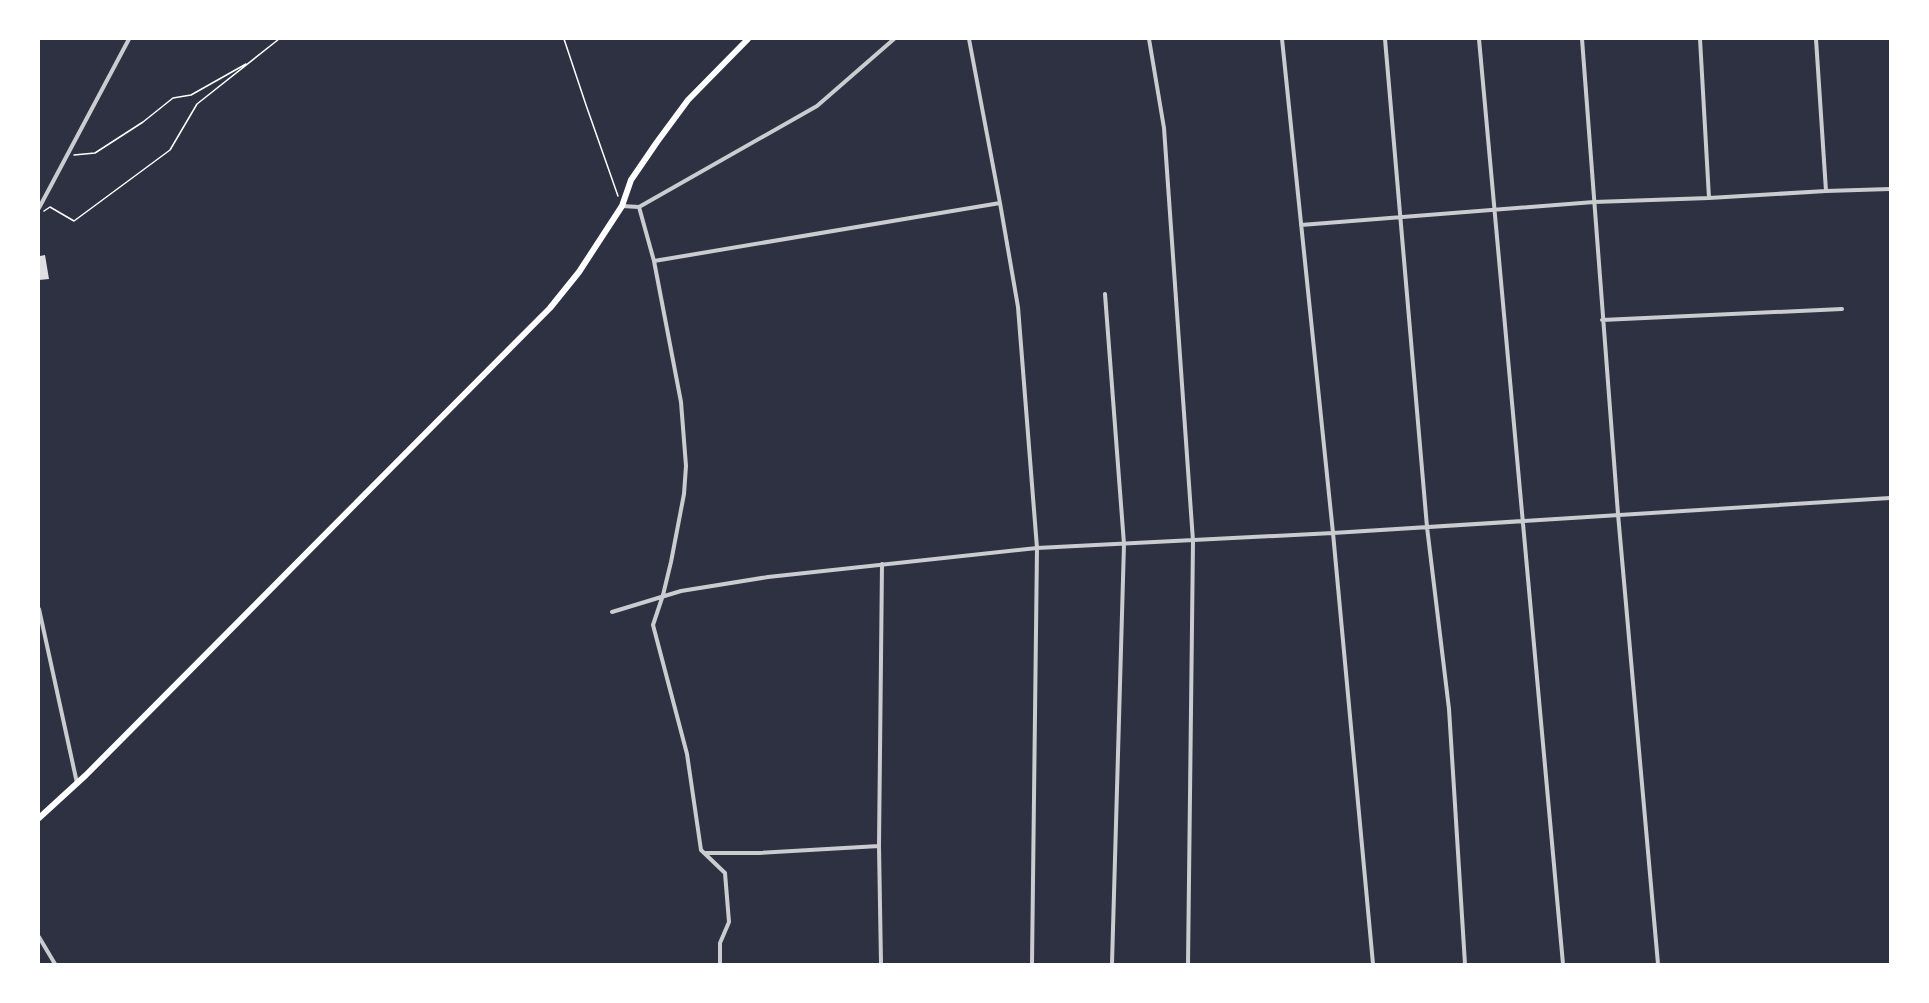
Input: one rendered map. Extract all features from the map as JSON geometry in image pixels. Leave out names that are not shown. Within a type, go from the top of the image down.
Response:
[{"type":"main road","points":[[39,818],[77,783],[550,308],[579,272],[622,206],[631,180],[688,100],[748,39]]},
{"type":"street","points":[[39,208],[129,39]]},
{"type":"street","points":[[622,206],[639,206],[817,106],[894,39]]},
{"type":"street","points":[[970,39],[1018,307],[1037,548],[1032,964]]},
{"type":"street","points":[[1149,39],[1164,128],[1193,541],[1188,964]]},
{"type":"street","points":[[1282,39],[1333,533],[1373,964]]},
{"type":"street","points":[[1385,39],[1427,527],[1449,709],[1465,964]]},
{"type":"street","points":[[1479,39],[1493,209],[1524,521],[1563,964]]},
{"type":"street","points":[[1582,39],[1602,320],[1658,964]]},
{"type":"street","points":[[1700,39],[1709,198]]},
{"type":"street","points":[[1816,39],[1826,191]]},
{"type":"street","points":[[1301,225],[1594,202],[1890,189]]},
{"type":"street","points":[[654,261],[1000,203]]},
{"type":"street","points":[[639,206],[654,261],[682,402],[686,466],[679,521],[663,595],[653,625],[687,754],[701,850],[726,873],[729,922],[720,943],[720,964]]},
{"type":"street","points":[[1105,294],[1124,544],[1112,964]]},
{"type":"street","points":[[1602,320],[1842,309]]},
{"type":"street","points":[[612,612],[663,595],[768,577],[1037,548],[1333,533],[1890,498]]},
{"type":"street","points":[[881,964],[879,846],[882,564]]},
{"type":"street","points":[[39,609],[77,783]]},
{"type":"street","points":[[704,853],[759,853],[879,846]]},
{"type":"street","points":[[39,938],[55,964]]},
{"type":"path","points":[[39,214],[50,208],[74,222],[122,187],[170,150],[196,104],[279,39]]},
{"type":"path","points":[[564,39],[622,206]]},
{"type":"path","points":[[66,155],[94,153],[142,122],[173,98],[192,95],[251,61]]},
{"type":"building","points":[[40,252],[40,256],[45,255],[49,279],[39,280]]}]
